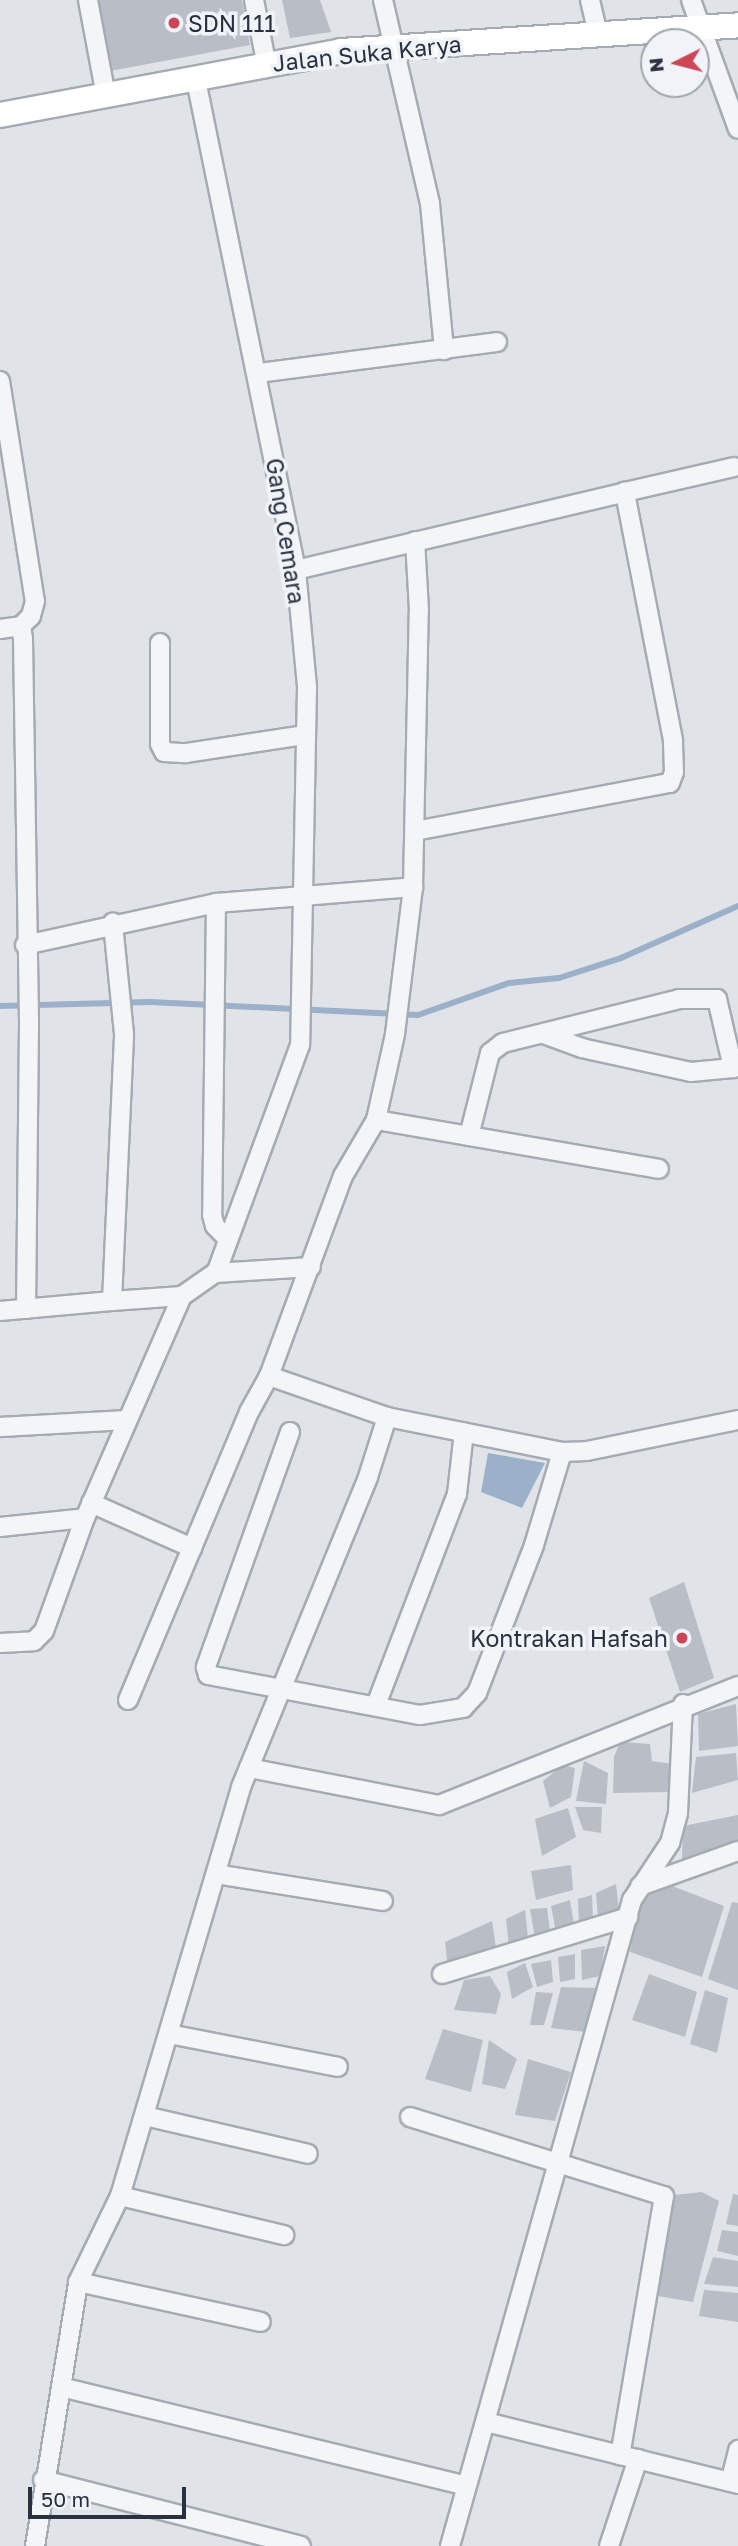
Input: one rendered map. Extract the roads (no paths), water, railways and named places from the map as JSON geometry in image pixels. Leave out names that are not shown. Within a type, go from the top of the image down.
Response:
[{"type":"main road","name":"Jalan Suka Karya","points":[[0,115],[197,80],[266,62],[392,46],[598,36],[738,25]]},
{"type":"street","points":[[88,0],[106,96]]},
{"type":"street","points":[[254,0],[266,62]]},
{"type":"street","points":[[383,0],[430,204],[444,350]]},
{"type":"street","points":[[590,0],[598,36]]},
{"type":"street","points":[[691,0],[698,27],[738,129]]},
{"type":"street","name":"Gang Cemara","points":[[197,80],[259,373],[296,570],[307,687],[300,899],[303,989],[300,1045],[216,1273]]},
{"type":"street","points":[[259,373],[497,342]]},
{"type":"street","points":[[0,381],[33,581],[34,608],[22,626],[25,945],[29,1025],[26,1309]]},
{"type":"street","points":[[296,570],[625,492],[737,469]]},
{"type":"street","points":[[415,831],[670,783],[674,772],[673,740],[625,492]]},
{"type":"street","points":[[128,1700],[248,1412],[269,1376],[343,1176],[376,1120],[396,1034],[414,887],[419,610],[415,541]]},
{"type":"street","points":[[0,629],[22,626]]},
{"type":"street","points":[[160,643],[160,744],[164,752],[186,753],[305,735]]},
{"type":"street","points":[[25,945],[113,923],[216,902],[300,899],[414,887]]},
{"type":"street","points":[[216,902],[217,1030],[212,1215],[215,1226],[227,1238]]},
{"type":"street","points":[[112,1301],[124,1034],[121,981],[113,923]]},
{"type":"street","points":[[469,1136],[492,1049],[503,1043],[679,999],[717,999],[733,1068],[691,1072],[582,1048],[544,1034]]},
{"type":"street","points":[[376,1120],[659,1169]]},
{"type":"street","points":[[0,1311],[182,1296],[216,1273],[311,1267]]},
{"type":"street","points":[[0,1643],[33,1641],[44,1631],[88,1511],[182,1296]]},
{"type":"street","points":[[269,1376],[387,1417],[562,1452],[587,1451],[738,1420]]},
{"type":"street","points":[[35,2546],[43,2480],[78,2282],[120,2196],[249,1768],[368,1477],[387,1417]]},
{"type":"street","points":[[0,1427],[127,1420]]},
{"type":"street","points":[[290,1432],[206,1671],[214,1680],[376,1705],[420,1715],[447,1714],[474,1699],[534,1545],[562,1452]]},
{"type":"street","points":[[376,1705],[457,1494],[464,1433]]},
{"type":"street","points":[[0,1527],[88,1511],[192,1548]]},
{"type":"street","points":[[249,1768],[439,1805],[683,1704],[738,1686]]},
{"type":"street","points":[[450,2546],[637,1888],[670,1843],[678,1813],[683,1704]]},
{"type":"street","points":[[637,1888],[738,1851]]},
{"type":"street","points":[[216,1874],[383,1901]]},
{"type":"street","points":[[442,1974],[628,1917]]},
{"type":"street","points":[[169,2034],[338,2067]]},
{"type":"street","points":[[145,2116],[308,2154]]},
{"type":"street","points":[[410,2117],[558,2166],[659,2192],[664,2199],[629,2457],[608,2546]]},
{"type":"street","points":[[120,2196],[284,2235]]},
{"type":"street","points":[[78,2282],[261,2322]]},
{"type":"street","points":[[61,2387],[466,2486]]},
{"type":"street","points":[[486,2422],[734,2482],[738,2450]]},
{"type":"street","points":[[43,2480],[302,2546]]},
{"type":"water","points":[[488,1453],[545,1463],[522,1508],[481,1492]]},
{"type":"waterway","points":[[0,1006],[151,1002],[418,1015],[509,983],[559,978],[621,958],[738,906]]},
{"type":"place","name":"SDN 111","points":[[174,23]]},
{"type":"place","name":"Kontrakan Hafsah","points":[[682,1638]]}]
